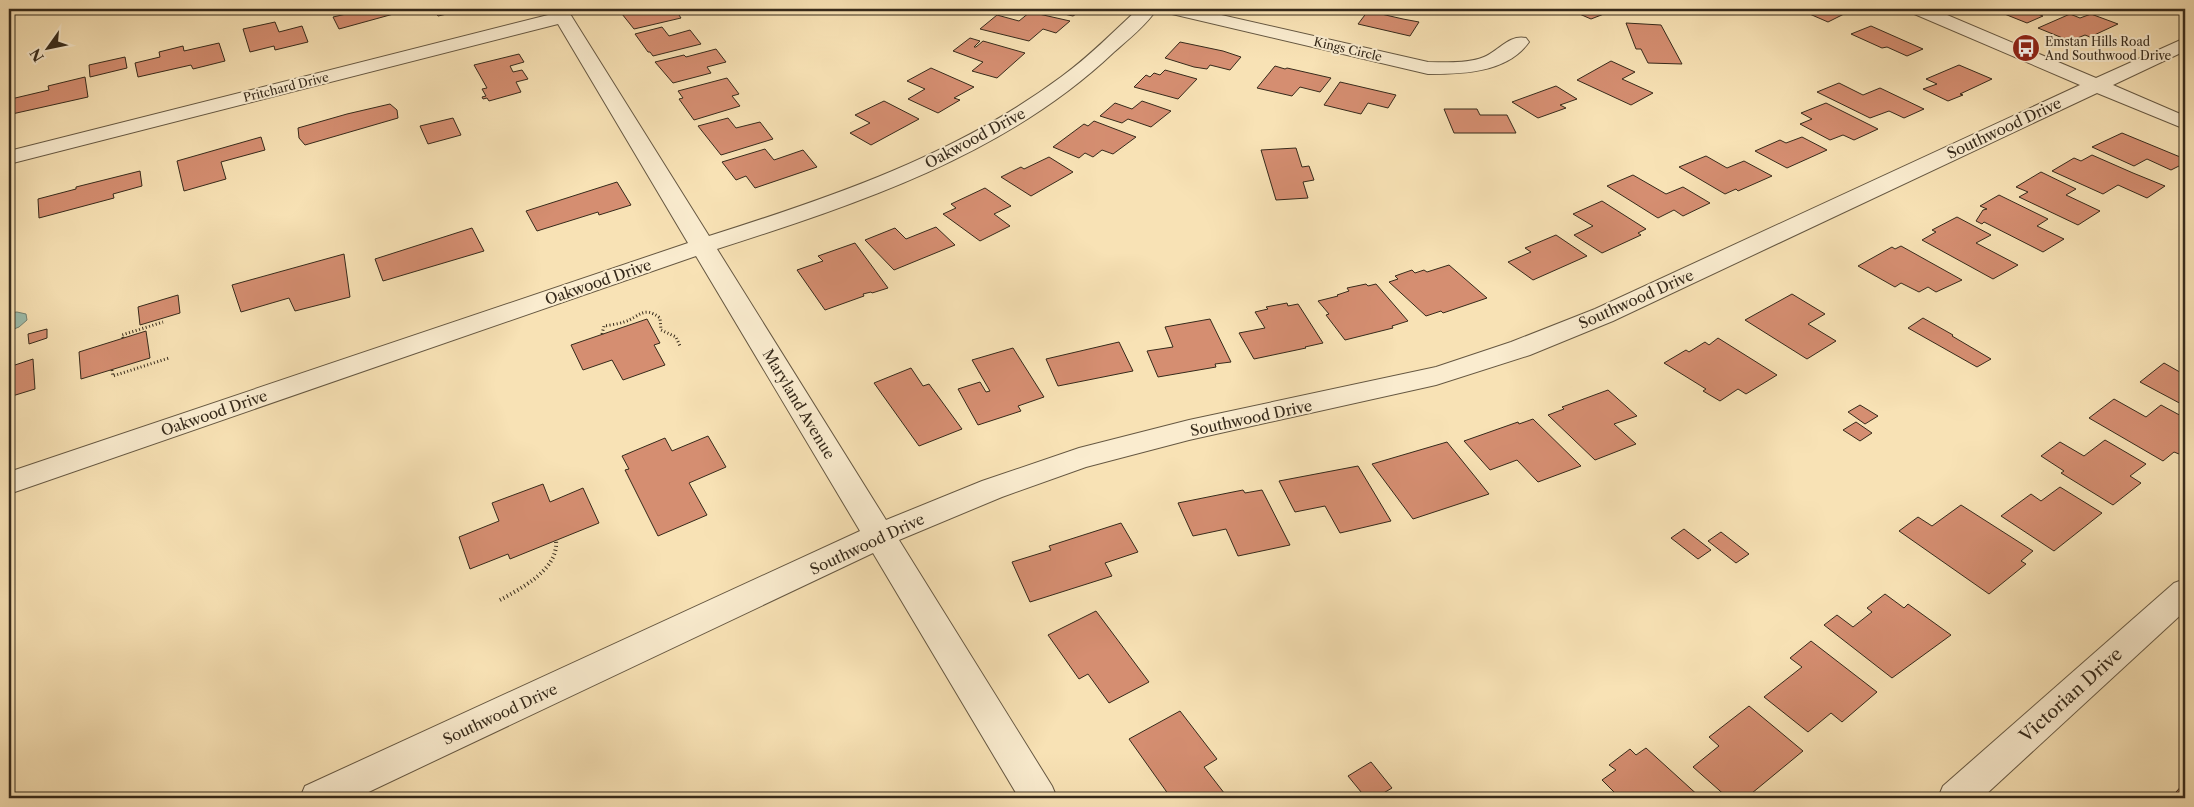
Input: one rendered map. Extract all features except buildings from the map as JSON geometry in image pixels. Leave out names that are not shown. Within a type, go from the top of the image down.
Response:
[{"type":"street","name":"Oakwood Drive","points":[[9,483],[842,200],[907,174],[965,146],[1015,118],[1058,89],[1094,60],[1148,9]]},
{"type":"street","name":"Kings Circle","points":[[1172,9],[1428,68],[1469,68],[1507,54],[1519,42]]},
{"type":"street","points":[[1918,9],[2185,123]]},
{"type":"street","name":"Maryland Avenue","points":[[561,13],[1039,798]]},
{"type":"street","name":"Pritchard Drive","points":[[9,157],[561,13]]},
{"type":"street","name":"Southwood Drive","points":[[318,798],[879,536],[1032,474],[1106,450],[1180,432],[1339,400],[1438,376],[1527,347],[1604,315],[2185,44]]},
{"type":"street","name":"Victorian Drive","points":[[1956,798],[2185,592]]},
{"type":"path","points":[[602,334],[604,326],[625,322],[643,312],[652,312],[660,318],[661,330],[676,337],[680,346]]},
{"type":"path","points":[[122,338],[122,335],[163,322]]},
{"type":"path","points":[[112,370],[112,376],[169,358]]},
{"type":"path","points":[[500,600],[516,593],[550,562],[558,545],[556,540]]},
{"type":"shaded area","points":[[9,313],[26,314],[27,320],[19,327],[9,331]]},
{"type":"place","name":"Emstan Hills Road And Southwood Drive","points":[[2026,48]]}]
